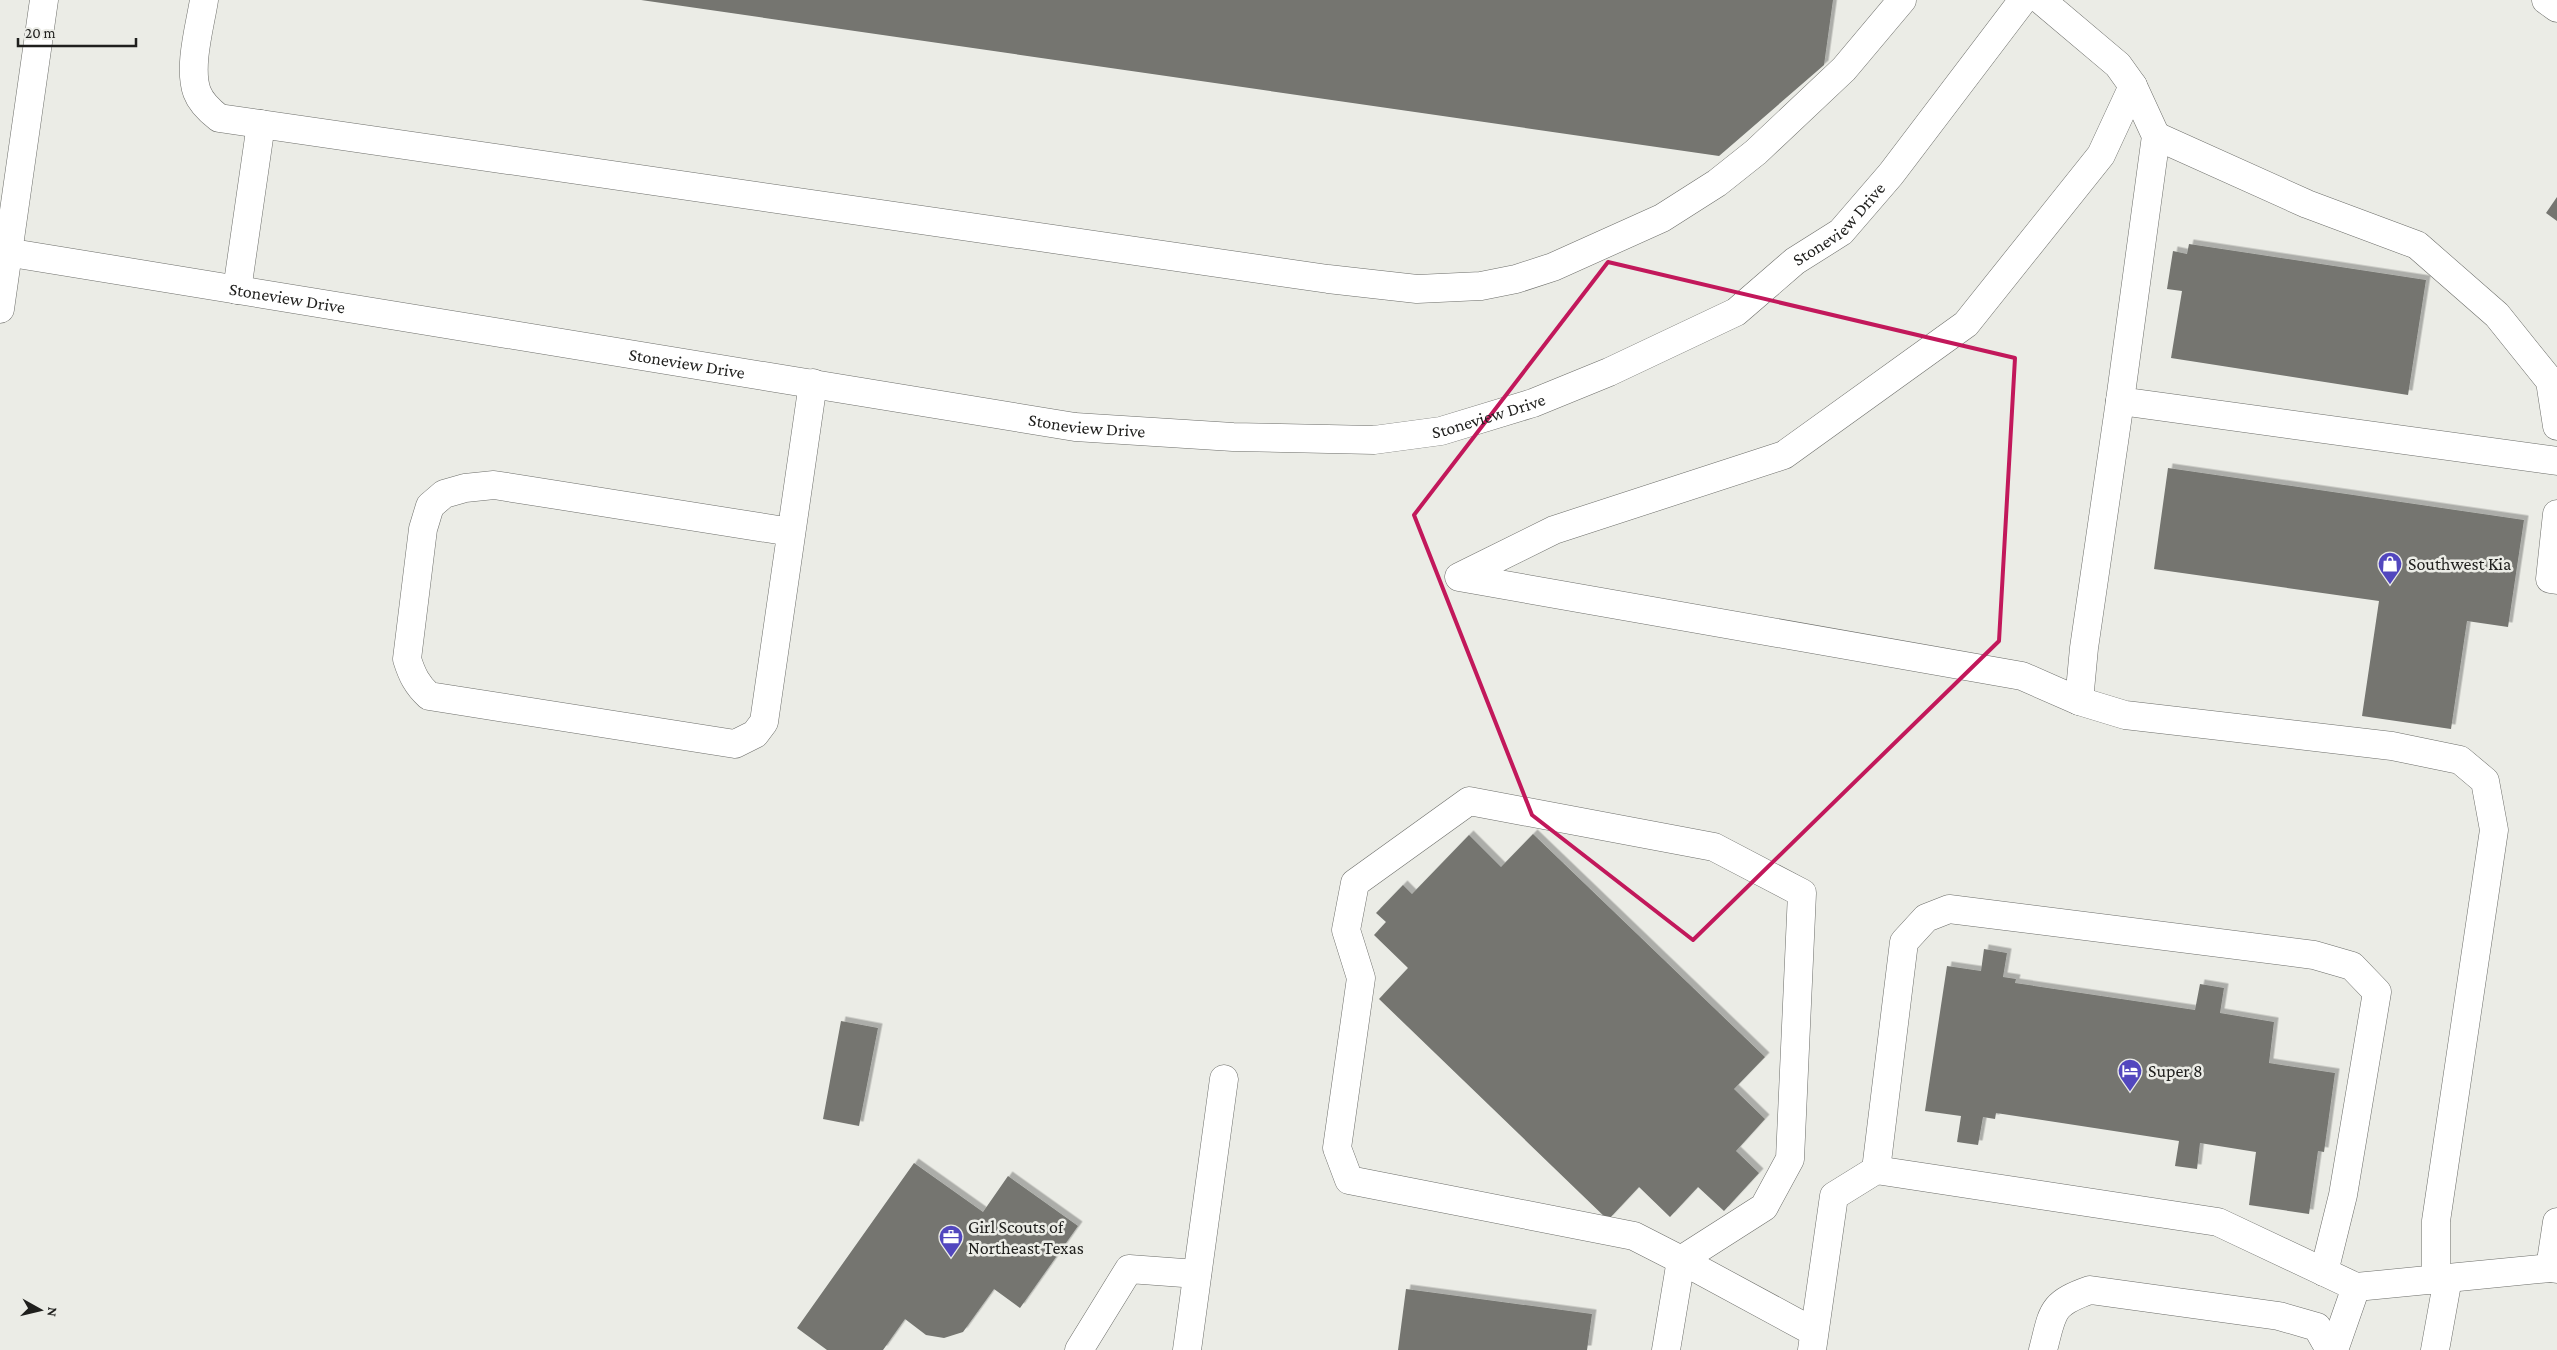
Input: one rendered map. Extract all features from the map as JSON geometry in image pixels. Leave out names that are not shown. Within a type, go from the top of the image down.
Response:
[{"type":"street","points":[[0,309],[4,252],[44,0]]},
{"type":"street","points":[[204,0],[193,74],[197,93],[206,108],[219,118],[1328,279],[1417,290],[1451,289],[1516,279],[1553,267],[1662,218],[1717,183],[1756,152],[1844,69],[1902,0]]},
{"type":"street","name":"Stoneview Drive","points":[[4,252],[1074,428],[1233,438],[1374,440],[1441,431],[1533,402],[1609,372],[1736,312],[1795,261],[1841,232],[1891,174],[2023,0]]},
{"type":"street","points":[[2042,0],[2118,65],[2133,86],[2156,136],[2084,648],[2079,701]]},
{"type":"street","points":[[2546,0],[2557,8]]},
{"type":"street","points":[[2133,86],[2101,155],[1966,324],[1784,455],[1554,530],[1459,576],[2022,676],[2079,701],[2125,716],[2392,746],[2460,760],[2485,780],[2494,830],[2436,1221],[2442,1279],[2435,1350]]},
{"type":"street","points":[[237,290],[261,124]]},
{"type":"street","points":[[2156,136],[2307,204],[2417,245],[2497,316],[2550,381],[2557,426]]},
{"type":"street","points":[[791,532],[494,485],[465,488],[444,494],[430,506],[423,529],[407,659],[416,684],[429,696],[735,744],[755,734],[764,722],[813,384]]},
{"type":"street","points":[[2120,401],[2557,461]]},
{"type":"street","points":[[2557,514],[2550,579],[2557,580]]},
{"type":"street","points":[[1666,1350],[1680,1260],[1764,1207],[1790,1159],[1802,893],[1714,847],[1469,801],[1355,883],[1346,930],[1361,978],[1337,1148],[1349,1180],[1634,1236],[1680,1260],[1813,1341],[1834,1196],[1876,1170],[2218,1222],[2356,1288],[2554,1269],[2557,1222]]},
{"type":"street","points":[[1876,1170],[1904,942],[1926,918],[1949,909],[2314,955],[2352,966],[2377,992],[2343,1195],[2324,1272]]},
{"type":"street","points":[[1187,1350],[1224,1079]]},
{"type":"street","points":[[1079,1350],[1129,1269],[1197,1274]]},
{"type":"street","points":[[2332,1350],[2356,1288]]},
{"type":"street","points":[[2043,1350],[2053,1310],[2068,1298],[2090,1290],[2279,1316],[2317,1327],[2332,1350]]},
{"type":"highlighted area","points":[[1608,262],[2015,358],[1999,641],[1693,940],[1532,815],[1414,515]]},
{"type":"building","points":[[641,0],[1833,0],[1824,65],[1719,156]]},
{"type":"building","points":[[2557,197],[2557,221],[2546,213]]},
{"type":"building","points":[[2189,244],[2426,280],[2408,395],[2171,358],[2182,291],[2167,289],[2173,251],[2187,254]]},
{"type":"building","name":"Southwest Kia","points":[[2168,468],[2524,520],[2508,627],[2467,621],[2451,729],[2362,716],[2379,601],[2154,569]]},
{"type":"building","points":[[1533,834],[1765,1057],[1734,1089],[1765,1119],[1736,1151],[1759,1173],[1724,1211],[1698,1187],[1670,1217],[1639,1187],[1608,1220],[1379,999],[1408,968],[1374,935],[1386,922],[1376,913],[1403,885],[1412,894],[1469,835],[1501,867]]},
{"type":"building","name":"Super 8","points":[[1984,949],[2007,953],[2003,977],[2016,979],[2015,983],[2195,1010],[2200,984],[2224,988],[2220,1013],[2274,1022],[2269,1063],[2335,1073],[2324,1152],[2318,1151],[2309,1214],[2249,1205],[2256,1152],[2200,1143],[2197,1169],[2175,1166],[2179,1141],[1996,1113],[1995,1119],[1983,1117],[1978,1145],[1957,1142],[1961,1116],[1925,1111],[1947,966],[1981,971]]},
{"type":"building","points":[[841,1021],[878,1028],[859,1126],[823,1119]]},
{"type":"building","name":"Girl Scouts of Northeast Texas","points":[[914,1163],[983,1212],[1008,1176],[1078,1226],[1020,1308],[994,1289],[963,1332],[944,1338],[926,1335],[905,1319],[883,1350],[827,1350],[797,1328]]},
{"type":"building","points":[[1406,1289],[1592,1314],[1587,1350],[1398,1350]]},
{"type":"place","name":"Southwest Kia","points":[[2390,585]]},
{"type":"place","name":"Super 8","points":[[2130,1092]]},
{"type":"place","name":"Girl Scouts of Northeast Texas","points":[[951,1258]]}]
